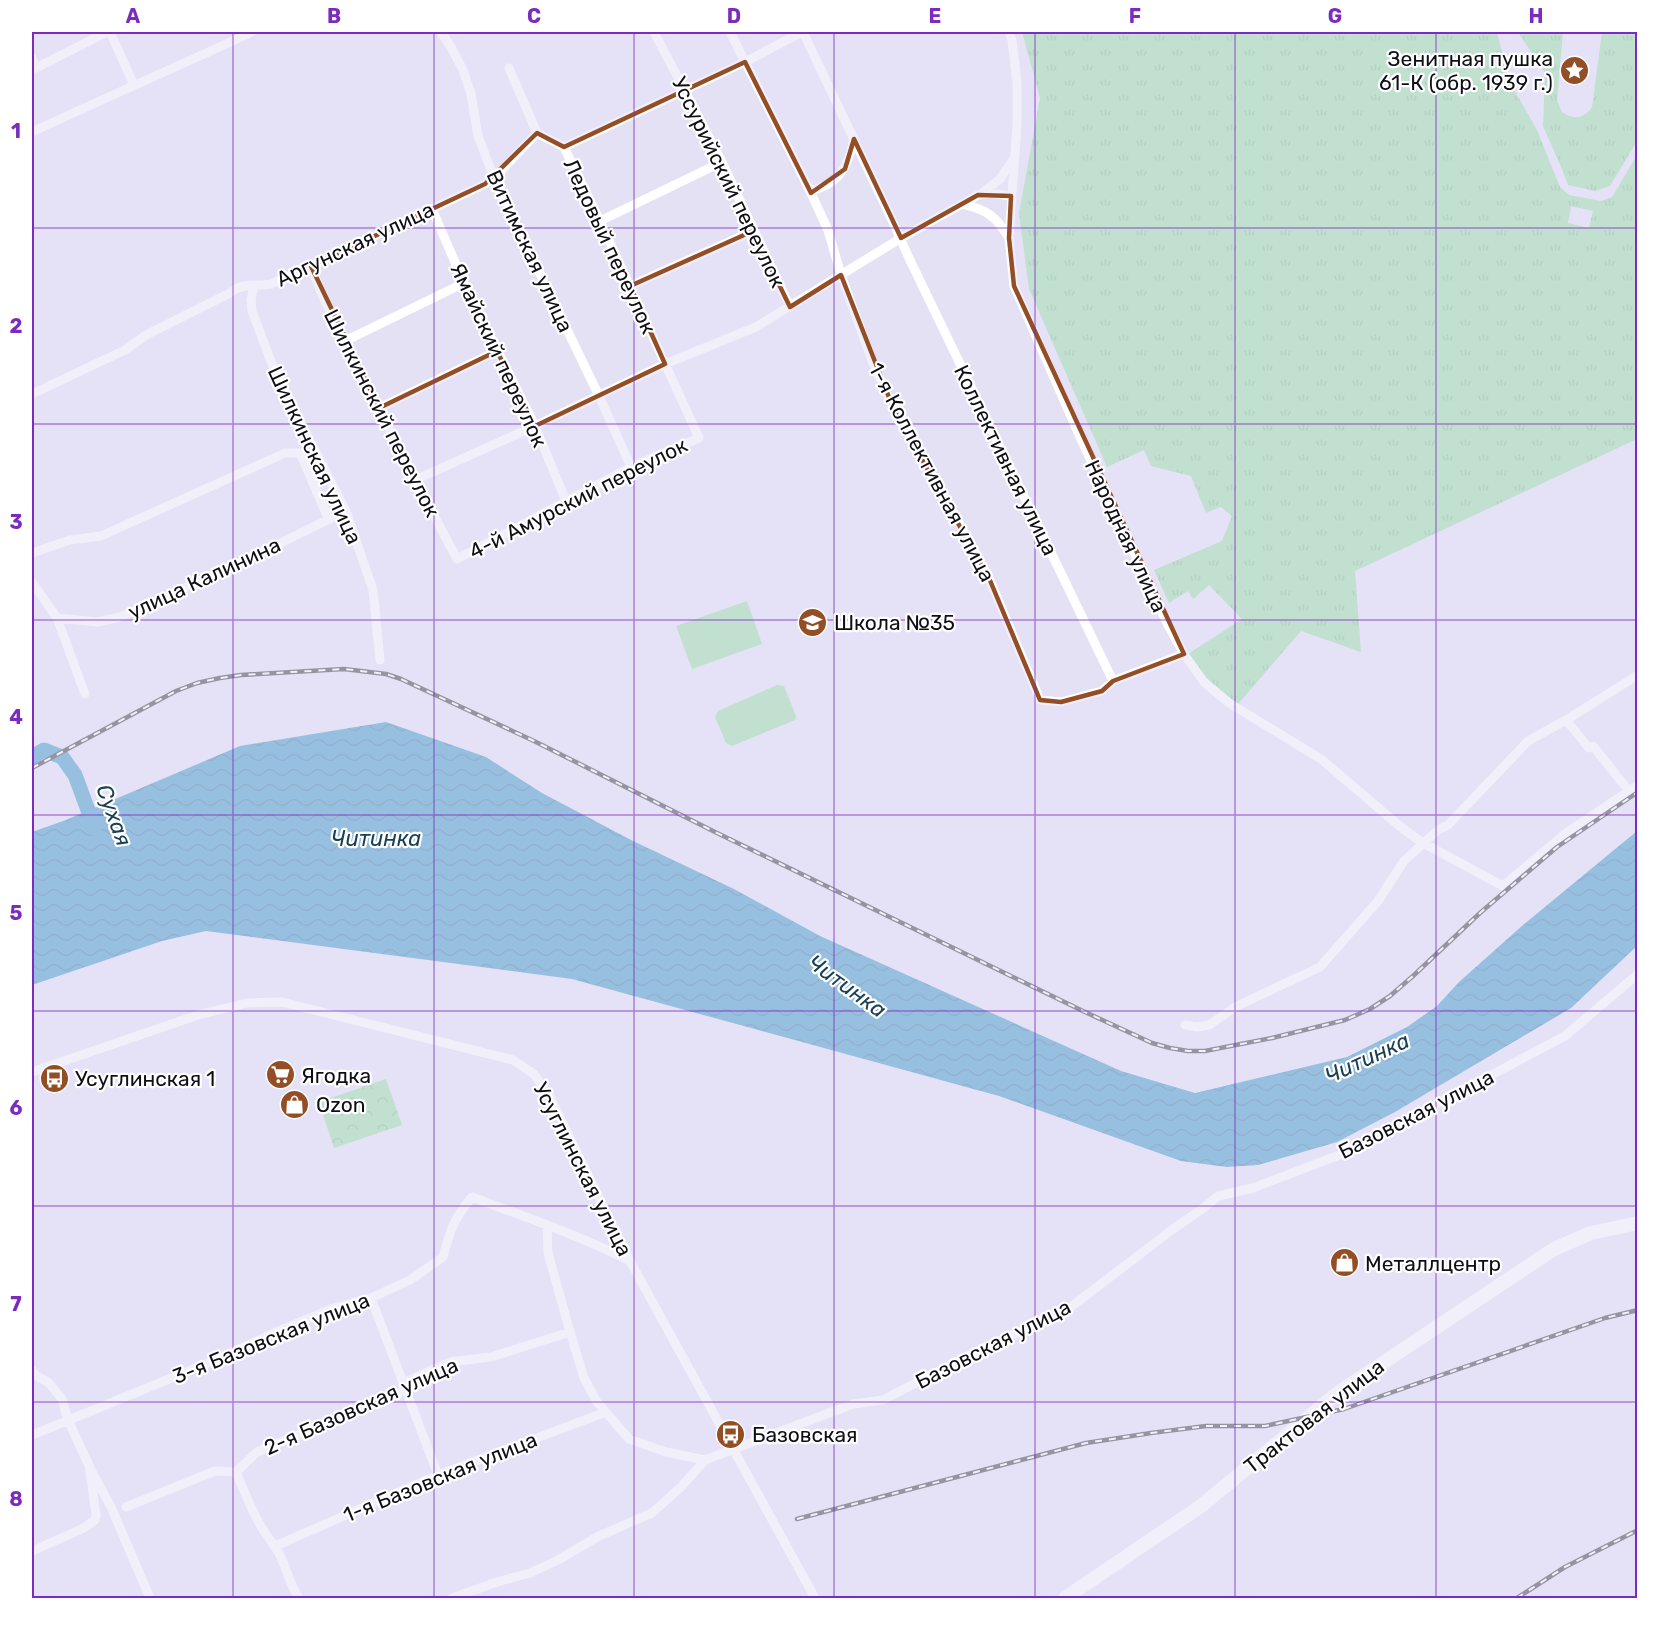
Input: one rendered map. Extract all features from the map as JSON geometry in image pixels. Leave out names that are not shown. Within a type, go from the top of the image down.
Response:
[{"type":"main road","name":"Трактовая улица","points":[[1065,1599],[1201,1506],[1339,1392],[1554,1249],[1591,1233],[1638,1223]]},
{"type":"street","points":[[32,58],[34,69],[109,32],[134,85]]},
{"type":"street","points":[[32,132],[252,32]]},
{"type":"street","name":"Витимская улица","points":[[441,32],[452,47],[463,70],[471,94],[478,136],[494,178],[631,466]]},
{"type":"street","name":"Уссурийский переулок","points":[[654,32],[722,162],[790,307],[756,327],[665,364]]},
{"type":"street","name":"1-я Коллективная улица","points":[[730,32],[828,230],[874,366],[894,410],[989,578],[1040,700],[1061,702],[1102,691],[1113,681]]},
{"type":"street","points":[[564,147],[685,91],[803,32]]},
{"type":"street","name":"Коллективная улица","points":[[803,32],[914,269],[1113,681]]},
{"type":"street","name":"Народная улица","points":[[1010,32],[1017,82],[1016,155],[1009,238],[1014,286],[1079,435],[1163,614],[1184,654],[1204,682],[1229,703],[1321,759],[1423,843],[1503,886],[1566,833],[1629,791]]},
{"type":"street","points":[[509,68],[537,133]]},
{"type":"street","name":"Аргунская улица","points":[[32,394],[125,350],[146,335],[238,287],[271,284],[485,184],[494,178],[537,133]]},
{"type":"street","name":"Ледовый переулок","points":[[537,133],[564,147],[699,438]]},
{"type":"street","points":[[810,190],[819,189],[845,169],[854,139]]},
{"type":"street","points":[[790,307],[901,238],[990,188],[1009,169],[1016,155]]},
{"type":"street","points":[[600,221],[722,162]]},
{"type":"street","points":[[978,195],[990,193],[1011,196]]},
{"type":"street","points":[[962,204],[977,207],[990,214],[1009,238]]},
{"type":"street","name":"Ямайский переулок","points":[[432,209],[464,283],[535,426],[566,501]]},
{"type":"street","points":[[630,286],[753,231]]},
{"type":"street","name":"Шилкинский переулок","points":[[311,266],[345,341],[457,559]]},
{"type":"street","points":[[345,341],[464,283]]},
{"type":"street","name":"Шилкинская улица","points":[[254,286],[251,300],[252,311],[274,372],[346,511],[373,590],[380,660]]},
{"type":"street","points":[[379,408],[497,351]]},
{"type":"street","points":[[415,480],[665,364]]},
{"type":"street","name":"4-й Амурский переулок","points":[[457,559],[631,466],[699,438]]},
{"type":"street","points":[[32,553],[70,540],[101,536],[285,453],[300,453],[329,520]]},
{"type":"street","name":"улица Калинина","points":[[57,618],[98,622],[120,617],[246,560],[346,511]]},
{"type":"street","points":[[32,582],[57,618],[85,694]]},
{"type":"street","points":[[1113,681],[1184,654]]},
{"type":"street","points":[[1185,1025],[1197,1027],[1209,1025],[1237,1006],[1320,967],[1378,902],[1404,861],[1438,830],[1448,825],[1528,741],[1638,675]]},
{"type":"street","points":[[1566,720],[1589,748],[1593,746],[1629,791],[1638,785]]},
{"type":"street","name":"Базовская улица","points":[[452,1599],[497,1582],[530,1573],[599,1536],[652,1513],[681,1487],[705,1460],[853,1404],[883,1400],[983,1348],[1063,1313],[1218,1196],[1253,1188],[1342,1154],[1565,1036],[1638,974]]},
{"type":"street","name":"Усуглинская улица","points":[[32,1072],[198,1015],[247,1003],[282,1002],[513,1060],[534,1074],[550,1097],[630,1261],[815,1599]]},
{"type":"street","name":"3-я Базовская улица","points":[[32,1435],[206,1364],[273,1333],[334,1308],[371,1298],[410,1280],[443,1257],[459,1212],[472,1197],[547,1225]]},
{"type":"street","points":[[630,1261],[547,1225],[548,1253],[570,1332],[584,1378],[597,1402],[629,1439],[666,1452],[705,1460]]},
{"type":"street","points":[[371,1298],[438,1475]]},
{"type":"street","name":"2-я Базовская улица","points":[[236,1472],[257,1452],[401,1392],[407,1381],[450,1362],[491,1357],[570,1332]]},
{"type":"street","points":[[32,1370],[35,1375],[49,1383],[62,1399],[68,1420],[111,1507],[150,1599]]},
{"type":"street","name":"1-я Базовская улица","points":[[275,1546],[438,1475],[606,1412]]},
{"type":"street","points":[[32,1551],[84,1528],[95,1520],[90,1466]]},
{"type":"street","points":[[126,1507],[215,1471],[236,1472],[262,1529],[275,1546],[299,1599]]},
{"type":"highlighted area","points":[[745,62],[811,193],[845,169],[854,139],[901,238],[978,195],[1011,196],[1009,238],[1014,286],[1184,654],[1113,681],[1102,691],[1061,702],[1040,700],[989,578],[894,410],[841,275],[790,307],[753,231],[630,286],[665,364],[535,426],[497,351],[379,408],[311,266],[485,184],[537,133],[564,147]]},
{"type":"green space","points":[[1022,32],[1497,32],[1509,81],[1537,130],[1560,187],[1569,195],[1601,201],[1612,197],[1637,155],[1637,439],[1355,571],[1361,652],[1301,631],[1238,704],[1205,679],[1188,654],[1242,619],[1209,585],[1193,599],[1188,591],[1169,603],[1154,570],[1222,541],[1232,516],[1221,507],[1206,513],[1191,476],[1151,466],[1144,450],[1107,467],[1029,289],[1019,213],[1040,98]],"holes":[[[1571,206],[1593,211],[1589,228],[1568,223]]]},
{"type":"green space","points":[[1518,32],[1563,32],[1557,101],[1562,112],[1578,117],[1592,107],[1602,32],[1637,32],[1637,141],[1610,186],[1595,191],[1568,185],[1543,126],[1545,73]]},
{"type":"green space","points":[[747,601],[762,644],[692,669],[676,626]]},
{"type":"green space","points":[[777,685],[784,686],[796,716],[795,720],[732,746],[726,743],[715,717],[718,711]]},
{"type":"green space","points":[[386,1079],[402,1125],[334,1148],[319,1102]]},
{"type":"water","name":"Читинка","points":[[386,722],[486,757],[542,793],[631,840],[734,889],[820,936],[1121,1071],[1195,1093],[1347,1057],[1407,1027],[1437,1006],[1459,982],[1523,925],[1637,831],[1637,946],[1571,1008],[1395,1112],[1337,1142],[1258,1165],[1227,1167],[1181,1161],[999,1096],[572,979],[206,931],[162,941],[32,985],[32,832],[66,820],[240,746]]},
{"type":"waterway","name":"Сухая","points":[[32,757],[44,750],[62,757],[75,775],[95,829]]},
{"type":"railway","points":[[32,768],[176,691],[197,683],[241,675],[344,669],[386,674],[534,741],[1085,1012],[1152,1043],[1188,1051],[1205,1051],[1272,1038],[1345,1020],[1370,1009],[1390,996],[1480,913],[1557,847],[1638,792]]},
{"type":"railway","points":[[797,1519],[1086,1443],[1206,1426],[1265,1426],[1344,1409],[1605,1318],[1638,1310]]},
{"type":"railway","points":[[1517,1598],[1565,1567],[1638,1530]]},
{"type":"place","name":"Зенитная пушка 61-К (обр. 1939 г.)","points":[[1574,70]]},
{"type":"place","name":"Школа №35","points":[[813,622]]},
{"type":"place","name":"Ягодка","points":[[280,1075]]},
{"type":"place","name":"Усуглинская 1","points":[[54,1078]]},
{"type":"place","name":"Ozon","points":[[295,1104]]},
{"type":"place","name":"Металлцентр","points":[[1344,1263]]},
{"type":"place","name":"Базовская","points":[[731,1434]]}]
